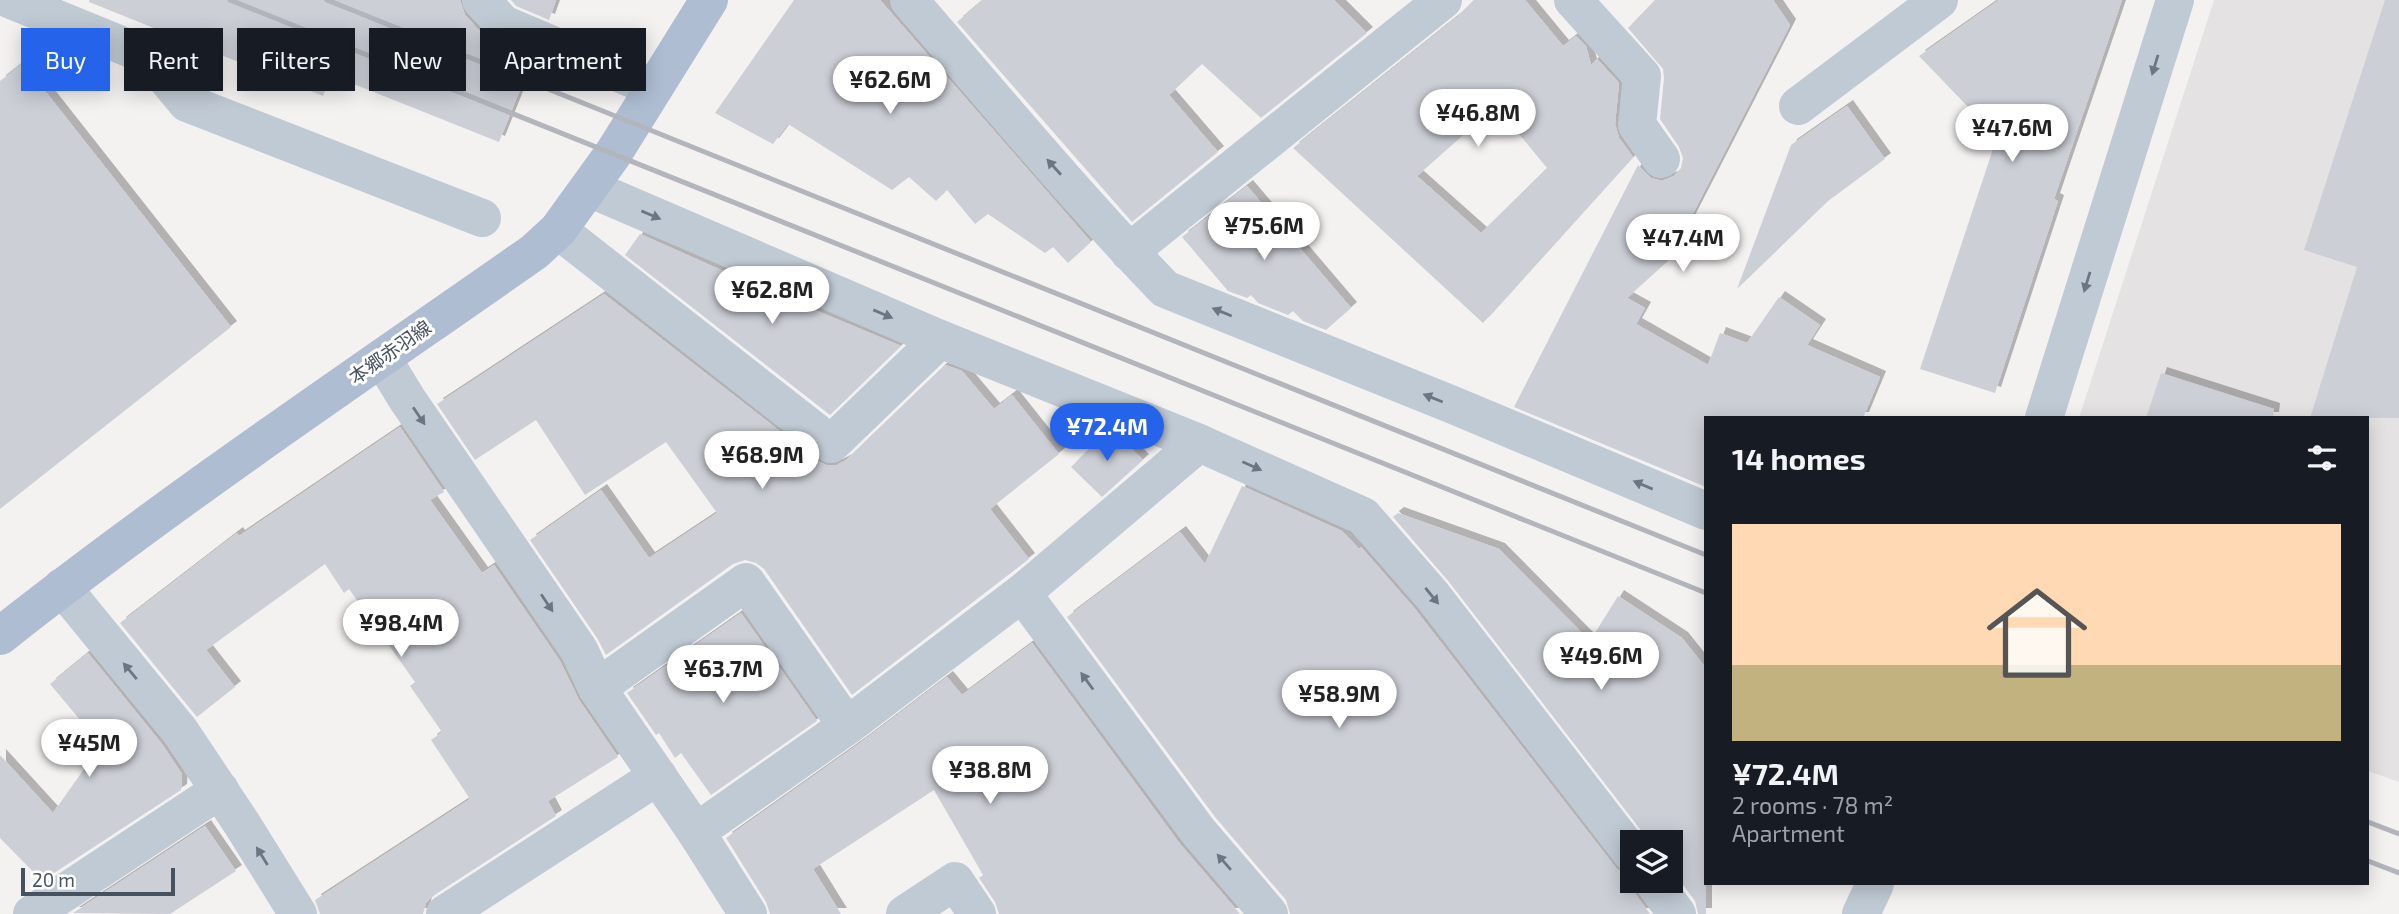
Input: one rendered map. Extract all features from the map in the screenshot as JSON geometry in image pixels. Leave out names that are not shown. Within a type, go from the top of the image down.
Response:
[{"type":"main road","name":"本郷赤羽線","points":[[0,636],[62,587],[295,417],[534,252],[558,230],[613,154],[707,1]]},
{"type":"street","points":[[11,0],[148,57],[187,103],[482,218]]},
{"type":"street","points":[[481,0],[503,24],[654,88]]},
{"type":"street","points":[[909,0],[1129,252],[1165,289],[1453,405],[1704,511]]},
{"type":"street","points":[[1129,252],[1443,0]]},
{"type":"street","points":[[1573,0],[1642,76],[1637,125],[1661,159]]},
{"type":"street","points":[[1798,106],[1939,0]]},
{"type":"street","points":[[2045,416],[2175,0]]},
{"type":"street","points":[[589,188],[940,339],[1199,443],[1363,516],[1432,595],[1620,838]]},
{"type":"street","points":[[558,230],[831,444],[940,339]]},
{"type":"street","points":[[382,358],[407,399],[579,650],[597,688],[748,914]]},
{"type":"street","points":[[695,832],[847,726],[1022,593],[1199,443]]},
{"type":"street","points":[[597,688],[746,582],[847,726]]},
{"type":"street","points":[[62,587],[180,731],[298,914]]},
{"type":"street","points":[[1022,593],[1198,831],[1269,914]]},
{"type":"street","points":[[445,914],[658,776]]},
{"type":"street","points":[[32,914],[220,790]]},
{"type":"street","points":[[905,914],[956,881],[977,914]]},
{"type":"street","points":[[1861,914],[1875,885]]},
{"type":"street","points":[[1662,893],[1677,914]]},
{"type":"shaded area","points":[[2214,0],[2399,0],[2399,782],[2369,771],[2369,416],[2080,416]]},
{"type":"building","points":[[460,0],[465,15],[480,31],[480,91],[520,91],[499,142],[371,91],[466,91],[466,28],[369,28],[369,90],[355,85],[355,28],[237,28],[237,61],[223,56],[223,28],[154,28],[89,2]]},
{"type":"building","points":[[511,0],[556,0],[549,20],[516,6]]},
{"type":"building","points":[[794,0],[880,0],[1091,242],[1068,263],[1053,247],[1045,253],[988,214],[975,224],[947,190],[936,201],[909,177],[892,190],[788,124],[773,144],[715,113]]},
{"type":"building","points":[[983,0],[1334,0],[1367,33],[1261,118],[1202,64],[1169,95],[1218,152],[1132,222],[957,22]]},
{"type":"building","points":[[1474,0],[1525,0],[1563,46],[1576,36],[1586,46],[1591,65],[1597,59],[1619,83],[1615,124],[1619,138],[1633,157],[1483,323],[1293,148],[1457,17]],"holes":[[[1496,106],[1547,168],[1481,233],[1417,176]]]},
{"type":"building","points":[[1655,0],[1773,0],[1790,25],[1669,260],[1627,298],[1645,308],[1636,324],[1708,365],[1720,333],[1747,343],[1779,297],[1820,325],[1807,345],[1880,377],[1864,416],[1704,416],[1704,486],[1514,407],[1638,165],[1651,178],[1662,181],[1674,176],[1681,168],[1683,158],[1679,147],[1660,119],[1663,69],[1628,28]]},
{"type":"building","points":[[1999,0],[2122,0],[2054,199],[2058,201],[1995,393],[1920,369],[1997,137],[1919,56]]},
{"type":"building","points":[[2385,0],[2399,0],[2399,418],[2311,416],[2357,267],[2304,250]]},
{"type":"building","points":[[21,65],[21,91],[45,91],[231,327],[0,509],[0,81]]},
{"type":"building","points":[[311,91],[325,91],[323,96]]},
{"type":"building","points":[[1847,106],[1885,159],[1828,201],[1737,289],[1791,145]]},
{"type":"building","points":[[1247,186],[1351,308],[1326,330],[1303,321],[1293,311],[1288,315],[1258,303],[1251,295],[1247,298],[1228,291],[1182,237]]},
{"type":"building","points":[[640,234],[901,346],[830,415],[625,255]]},
{"type":"building","points":[[604,294],[826,465],[837,465],[846,460],[945,365],[962,371],[994,409],[1012,395],[1059,454],[990,509],[1029,559],[852,695],[764,569],[745,560],[733,564],[606,655],[530,540],[601,490],[649,558],[717,513],[666,442],[585,495],[536,420],[475,460],[437,404]]},
{"type":"building","points":[[2161,373],[2274,409],[2273,416],[2147,416]]},
{"type":"building","points":[[400,427],[444,492],[430,500],[482,573],[494,565],[560,661],[579,700],[618,757],[548,801],[556,816],[433,896],[426,903],[423,914],[320,914],[315,900],[470,799],[431,740],[442,732],[410,686],[415,682],[349,589],[344,593],[325,564],[206,650],[235,687],[197,717],[120,623],[237,533],[239,536]]},
{"type":"building","points":[[1108,430],[1117,434],[1143,460],[1102,497],[1071,467]]},
{"type":"building","points":[[1242,486],[1342,531],[1359,549],[1361,547],[1415,609],[1620,872],[1620,893],[1635,893],[1650,914],[1290,914],[1286,900],[1215,817],[1067,617],[1180,532],[1205,564]]},
{"type":"building","points":[[1398,513],[1499,549],[1590,641],[1618,596],[1682,638],[1704,666],[1706,914],[1698,914],[1695,901],[1683,885],[1683,830],[1641,830],[1449,582],[1393,517]]},
{"type":"building","points":[[741,613],[817,721],[711,795],[681,753],[675,758],[659,733],[656,735],[627,693]]},
{"type":"building","points":[[1032,643],[1180,844],[1240,914],[999,914],[995,902],[979,878],[983,875],[934,790],[813,869],[841,914],[770,914],[766,902],[726,838],[860,743],[947,677],[962,695]]},
{"type":"building","points":[[88,653],[162,744],[182,774],[181,790],[42,881],[0,838],[0,755],[53,813],[101,745],[50,684]]},
{"type":"building","points":[[205,826],[236,871],[170,914],[73,913]]},
{"type":"railway","points":[[230,0],[1704,592]]},
{"type":"railway","points":[[327,0],[1704,554]]},
{"type":"railway","points":[[2369,822],[2399,834]]},
{"type":"railway","points":[[2369,861],[2399,873]]}]
